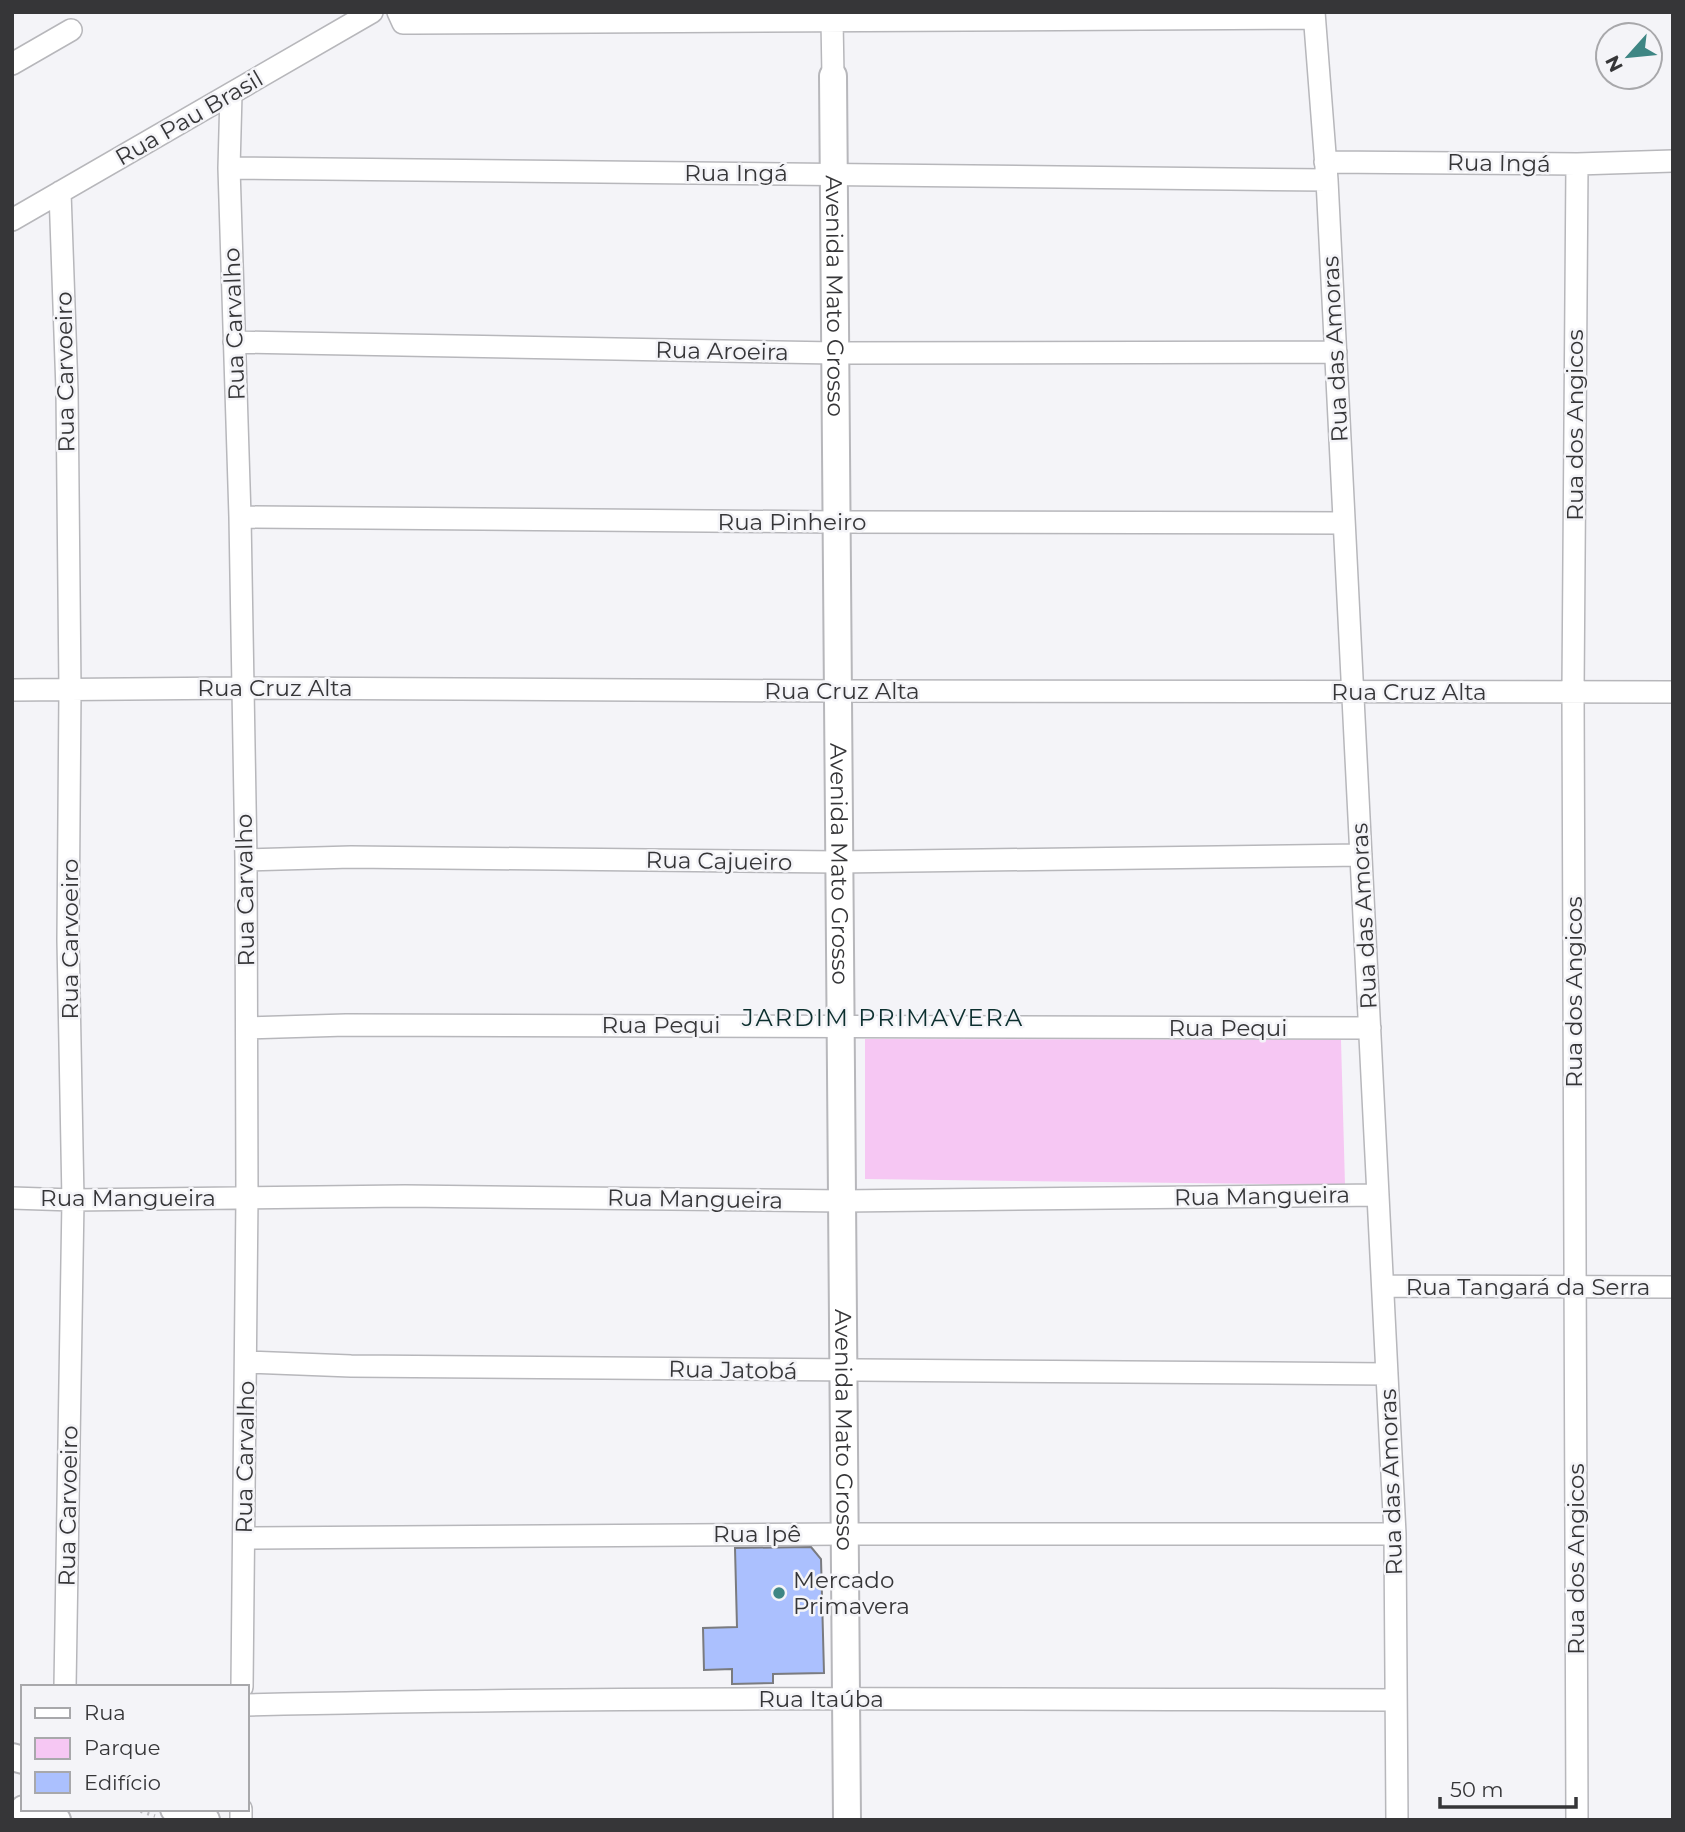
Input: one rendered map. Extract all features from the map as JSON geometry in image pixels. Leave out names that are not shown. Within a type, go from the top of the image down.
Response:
[{"type":"street","points":[[398,12],[403,23],[1314,15]]},
{"type":"street","name":"Rua Pau Brasil","points":[[12,220],[369,14]]},
{"type":"street","name":"Rua das Amoras","points":[[1314,15],[1336,352],[1395,1534],[1397,1820]]},
{"type":"street","points":[[832,20],[833,76]]},
{"type":"street","points":[[12,64],[71,30]]},
{"type":"street","name":"Avenida Mato Grosso","points":[[833,76],[847,1820]]},
{"type":"street","name":"Rua Carvalho","points":[[231,94],[229,168],[240,517],[246,860],[247,1196],[242,1685]]},
{"type":"street","name":"Rua Ingá","points":[[229,168],[834,173],[1326,171],[1673,161]]},
{"type":"street","name":"Rua dos Angicos","points":[[1577,164],[1573,691],[1577,1820]]},
{"type":"street","name":"Rua Carvoeiro","points":[[60,192],[67,390],[70,690],[68,940],[73,1200],[65,1685]]},
{"type":"street","name":"Rua Aroeira","points":[[234,342],[835,354],[1336,352]]},
{"type":"street","name":"Rua Pinheiro","points":[[240,517],[1344,523]]},
{"type":"street","name":"Rua Cruz Alta","points":[[12,690],[242,688],[1673,692]]},
{"type":"street","name":"Rua Cajueiro","points":[[246,860],[351,857],[839,862],[1361,855]]},
{"type":"street","name":"Rua Pequi","points":[[247,1028],[346,1025],[1370,1028]]},
{"type":"street","name":"Rua Mangueira","points":[[12,1198],[73,1200],[405,1196],[842,1201],[1378,1195]]},
{"type":"street","name":"Rua Tangará da Serra","points":[[1383,1286],[1673,1287]]},
{"type":"street","name":"Rua Jatobá","points":[[246,1362],[351,1366],[1387,1374]]},
{"type":"street","name":"Rua Ipê","points":[[245,1538],[1395,1534]]},
{"type":"street","name":"Rua Itaúba","points":[[248,1705],[417,1701],[846,1699],[1396,1700]]},
{"type":"street","points":[[30,1811],[57,1820]]},
{"type":"street","points":[[180,1811],[206,1820]]},
{"type":"path","points":[[140,1811],[166,1820]]},
{"type":"green space","points":[[865,1039],[1341,1040],[1345,1185],[865,1179]]},
{"type":"building","name":"Mercado Primavera","points":[[811,1547],[821,1559],[824,1673],[773,1674],[773,1683],[732,1684],[732,1669],[704,1670],[703,1628],[737,1627],[735,1548]]},
{"type":"place","name":"Mercado Primavera","points":[[779,1593]]},
{"type":"district","name":"JARDIM PRIMAVERA","points":[[883,1018]]}]
